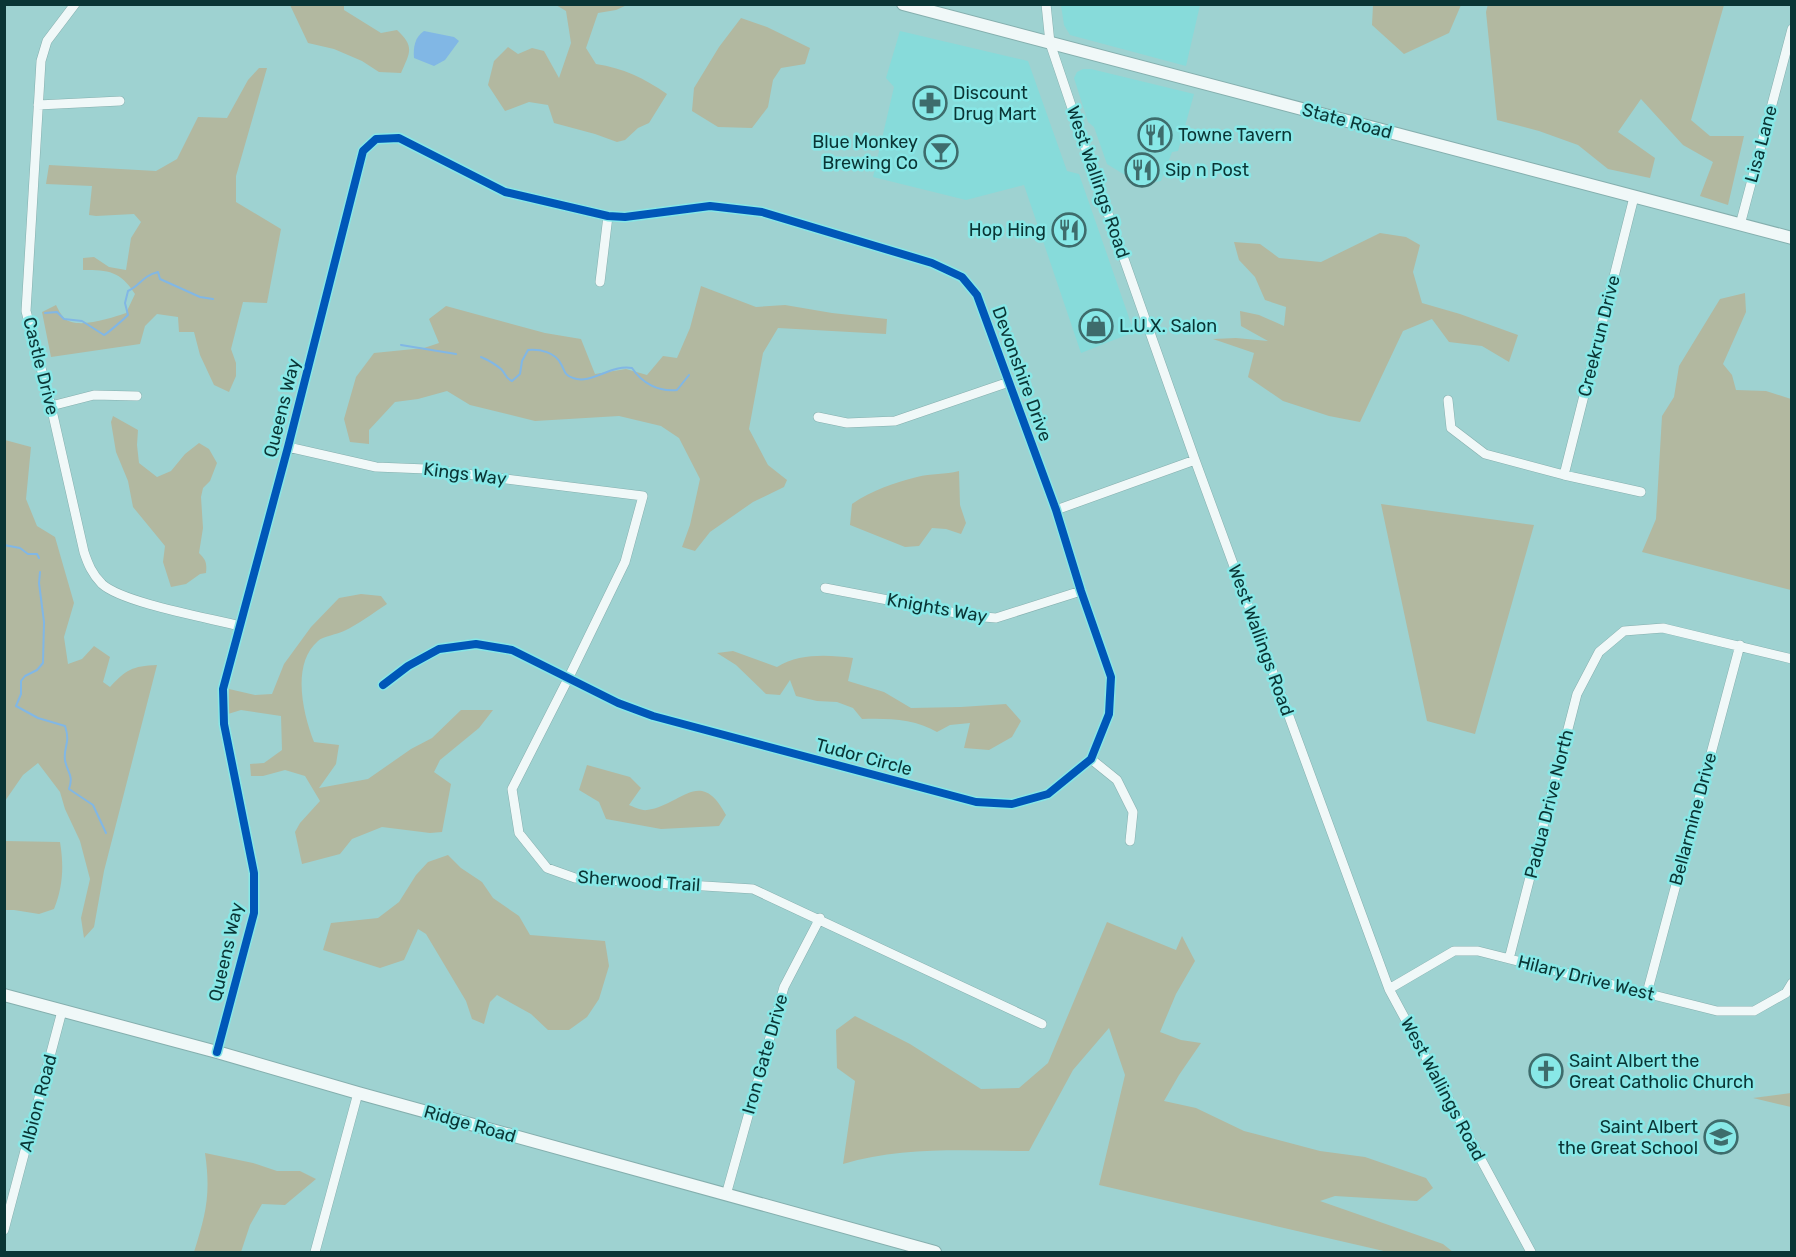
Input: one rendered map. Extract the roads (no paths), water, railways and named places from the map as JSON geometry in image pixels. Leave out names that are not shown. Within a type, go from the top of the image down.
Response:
[{"type":"main road","name":"State Road","points":[[903,4],[1791,238]]},
{"type":"main road","name":"Ridge Road","points":[[4,995],[935,1252]]},
{"type":"street","name":"Castle Drive","points":[[75,4],[47,41],[41,62],[26,311],[89,569],[103,585],[130,598],[240,626]]},
{"type":"street","name":"West Wallings Road","points":[[1046,4],[1050,43],[1102,198],[1195,460],[1389,989],[1532,1252]]},
{"type":"street","name":"Lisa Lane","points":[[1740,225],[1791,29]]},
{"type":"street","points":[[38,105],[120,101]]},
{"type":"street","name":"Queens Way","points":[[217,1052],[254,913],[254,873],[224,724],[223,690],[288,447],[363,151],[376,139],[399,138],[505,192],[608,216],[625,217],[710,206],[730,209]]},
{"type":"street","name":"Creekrun Drive","points":[[1564,475],[1634,197]]},
{"type":"street","name":"Devonshire Drive","points":[[730,209],[762,212],[805,224],[932,263],[962,278],[977,295],[1056,510]]},
{"type":"street","points":[[600,282],[608,216]]},
{"type":"street","points":[[818,417],[847,423],[895,421],[1009,382]]},
{"type":"street","points":[[51,406],[94,395],[137,396]]},
{"type":"street","points":[[1448,400],[1451,428],[1485,454],[1641,492]]},
{"type":"street","name":"Kings Way","points":[[288,447],[376,467],[426,469],[643,496]]},
{"type":"street","points":[[1056,510],[1195,460]]},
{"type":"street","name":"Sherwood Trail","points":[[643,496],[625,562],[512,789],[519,833],[547,868],[575,878],[753,889],[820,918],[1042,1024]]},
{"type":"street","name":"Tudor Circle","points":[[383,685],[408,666],[439,649],[476,645],[512,650],[618,703],[653,716],[976,802],[1012,804],[1048,794],[1091,759],[1109,714],[1111,677],[1056,510]]},
{"type":"street","name":"Knights Way","points":[[825,588],[972,616],[996,618],[1081,591]]},
{"type":"street","name":"Padua Drive North","points":[[1509,959],[1577,694],[1599,652],[1624,631],[1663,628],[1740,645]]},
{"type":"street","points":[[1740,645],[1791,659]]},
{"type":"street","name":"Bellarmine Drive","points":[[1647,993],[1740,645]]},
{"type":"street","points":[[1091,759],[1117,780],[1133,812],[1131,841]]},
{"type":"street","name":"Iron Gate Drive","points":[[726,1195],[784,987],[820,918]]},
{"type":"street","name":"Hilary Drive West","points":[[1389,989],[1454,951],[1478,951],[1717,1011],[1754,1011],[1786,993],[1791,983]]},
{"type":"street","name":"Albion Road","points":[[4,1230],[62,1011]]},
{"type":"street","points":[[315,1252],[358,1093]]},
{"type":"waterway","points":[[45,313],[57,312],[64,319],[82,321],[104,335],[128,315],[125,303],[128,291],[148,276],[158,272],[160,279],[200,297],[213,299]]},
{"type":"waterway","points":[[401,345],[456,354]]},
{"type":"waterway","points":[[481,357],[499,367],[512,381],[520,374],[522,361],[528,350],[551,354],[558,360],[568,376],[573,378],[587,379],[616,369],[632,368],[641,378],[657,388],[677,390],[689,375]]},
{"type":"waterway","points":[[4,545],[20,548],[28,554],[37,554],[39,558]]},
{"type":"waterway","points":[[40,572],[39,583],[44,622],[43,663],[21,681],[21,694],[16,706],[38,718],[65,726],[67,737],[65,760],[71,780],[69,789],[93,805],[106,833]]},
{"type":"place","name":"Discount Drug Mart","points":[[930,103]]},
{"type":"place","name":"Towne Tavern","points":[[1155,135]]},
{"type":"place","name":"Blue Monkey Brewing Co","points":[[941,152]]},
{"type":"place","name":"Sip n Post","points":[[1142,170]]},
{"type":"place","name":"Hop Hing","points":[[1069,230]]},
{"type":"place","name":"L.U.X. Salon","points":[[1096,326]]},
{"type":"place","name":"Saint Albert the Great Catholic Church","points":[[1546,1071]]},
{"type":"place","name":"Saint Albert the Great School","points":[[1721,1137]]}]
